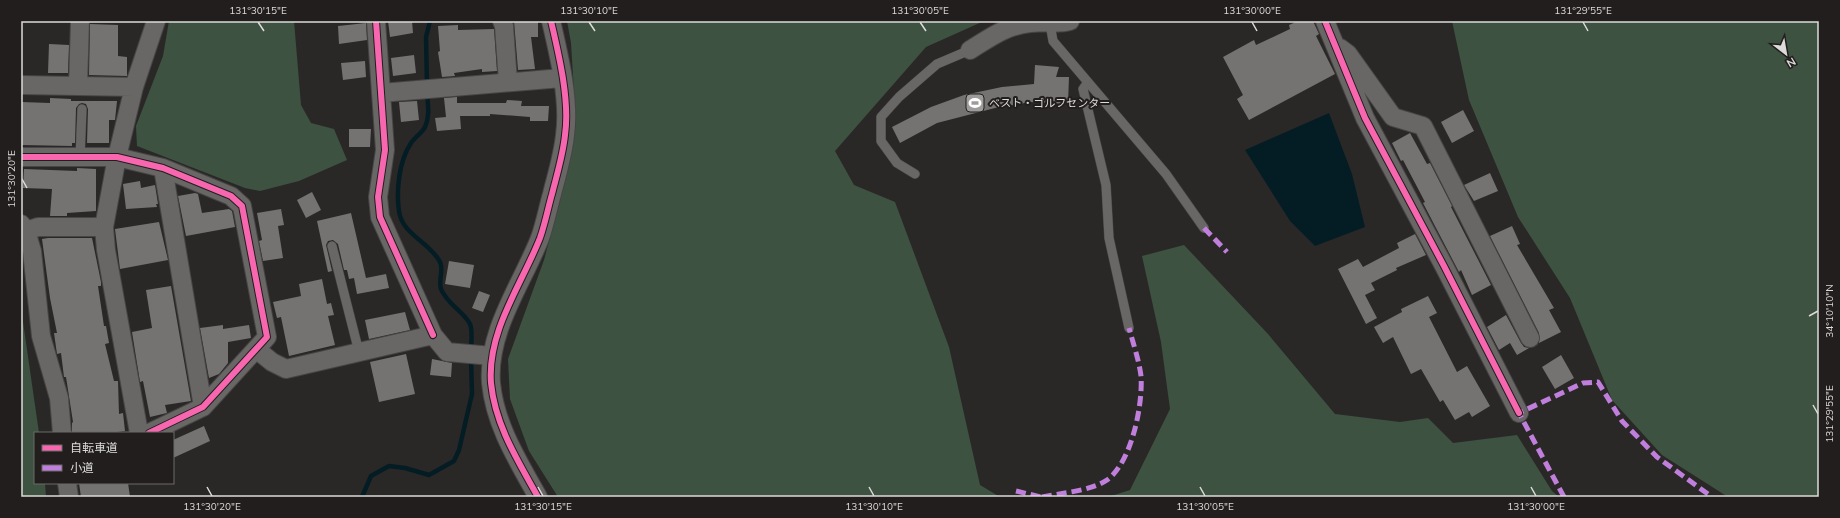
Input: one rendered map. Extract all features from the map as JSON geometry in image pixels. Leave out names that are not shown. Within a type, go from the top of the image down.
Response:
[{"type":"street","points":[[78,86],[80,21]]},
{"type":"street","points":[[139,432],[107,257],[104,227],[117,157],[134,87],[156,21]]},
{"type":"street","points":[[376,21],[386,150],[378,197],[380,217],[433,335],[447,352],[492,356]]},
{"type":"street","points":[[502,21],[504,26],[508,82]]},
{"type":"street","points":[[538,497],[511,450],[500,424],[491,383],[492,356],[498,330],[541,236],[562,153],[566,113],[560,55],[551,21]]},
{"type":"street","points":[[970,50],[1006,27],[1031,22],[1050,24],[1070,21]]},
{"type":"street","points":[[1325,21],[1365,118],[1444,266],[1519,413]]},
{"type":"street","points":[[1334,42],[1348,54],[1393,117],[1423,126],[1530,338]]},
{"type":"street","points":[[381,93],[562,78]]},
{"type":"street","points":[[21,85],[134,87]]},
{"type":"street","points":[[21,157],[117,157],[163,168],[231,196],[242,206],[267,338],[203,408],[151,432]]},
{"type":"street","points":[[163,168],[203,408]]},
{"type":"street","points":[[62,432],[59,398],[41,336],[32,251],[24,227],[104,227]]},
{"type":"street","points":[[256,349],[272,362],[286,368],[433,335]]},
{"type":"street","points":[[67,484],[69,497]]},
{"type":"lane","points":[[1050,24],[1053,41],[1166,174],[1204,228]]},
{"type":"lane","points":[[915,174],[897,162],[881,141],[880,117],[898,97],[937,64],[970,50]]},
{"type":"lane","points":[[1088,82],[1083,89],[1106,185],[1108,238],[1130,328]]},
{"type":"lane","points":[[80,158],[82,108]]},
{"type":"lane","points":[[332,246],[359,352]]},
{"type":"green space","points":[[169,21],[294,21],[301,105],[311,123],[334,129],[347,160],[299,181],[260,191],[245,188],[137,146],[136,126],[163,56]]},
{"type":"green space","points":[[567,21],[984,21],[926,47],[835,151],[854,185],[895,202],[949,347],[980,485],[1000,497],[558,497],[529,451],[510,399],[508,359],[544,260],[560,201],[576,124],[571,43]]},
{"type":"green space","points":[[1452,21],[1819,21],[1819,497],[1728,497],[1662,455],[1612,400],[1570,298],[1518,217],[1469,100]]},
{"type":"green space","points":[[1184,245],[1268,334],[1335,414],[1400,422],[1428,418],[1453,443],[1517,435],[1552,491],[1559,497],[1108,497],[1130,490],[1170,409],[1161,342],[1142,256]]},
{"type":"green space","points":[[21,308],[39,432],[34,432],[34,484],[45,484],[46,497],[21,497]]},
{"type":"water","points":[[1329,113],[1352,174],[1365,227],[1315,246],[1290,221],[1245,150]]},
{"type":"building","points":[[388,21],[412,21],[413,33],[390,37]]},
{"type":"building","points":[[514,21],[538,21],[538,37],[531,37],[535,69],[518,70]]},
{"type":"building","points":[[1298,21],[1313,21],[1319,34],[1316,36],[1335,74],[1249,120],[1237,99],[1243,95],[1223,57],[1254,40],[1256,45],[1290,29],[1289,25]]},
{"type":"building","points":[[366,23],[367,40],[339,44],[338,26]]},
{"type":"building","points":[[90,24],[118,25],[118,56],[127,57],[127,76],[89,75]]},
{"type":"building","points":[[458,25],[458,30],[494,29],[497,71],[482,72],[482,69],[454,73],[455,76],[442,77],[438,52],[440,51],[438,26]]},
{"type":"building","points":[[49,44],[69,45],[68,73],[48,73]]},
{"type":"building","points":[[414,55],[416,73],[393,76],[391,58]]},
{"type":"building","points":[[365,61],[366,77],[343,80],[341,63]]},
{"type":"building","points":[[1035,65],[1059,67],[1056,77],[1069,77],[1068,104],[1031,102],[995,108],[937,123],[900,143],[892,127],[931,107],[964,95],[1002,87],[1034,84]]},
{"type":"building","points":[[457,97],[457,103],[506,103],[507,100],[522,101],[521,106],[549,106],[548,121],[530,121],[530,117],[490,114],[490,116],[460,116],[461,129],[437,131],[435,118],[446,117],[444,98]]},
{"type":"building","points":[[50,98],[71,99],[71,101],[117,101],[115,120],[109,120],[109,143],[87,143],[88,109],[86,104],[82,103],[76,108],[75,143],[72,143],[72,146],[21,145],[21,102],[50,103]]},
{"type":"building","points":[[417,101],[419,120],[401,122],[399,102]]},
{"type":"building","points":[[1463,110],[1474,131],[1452,143],[1441,122]]},
{"type":"building","points":[[349,129],[371,129],[370,147],[349,147]]},
{"type":"building","points":[[1410,133],[1427,164],[1430,163],[1491,285],[1472,295],[1461,270],[1459,272],[1423,203],[1425,202],[1403,160],[1401,161],[1392,143]]},
{"type":"building","points":[[77,168],[96,169],[96,211],[67,213],[67,216],[50,216],[52,189],[23,188],[24,169],[77,171]]},
{"type":"building","points":[[1490,173],[1498,191],[1474,201],[1464,185]]},
{"type":"building","points":[[140,181],[141,188],[155,185],[158,204],[156,204],[157,207],[126,209],[123,184]]},
{"type":"building","points":[[312,192],[321,210],[306,218],[297,200]]},
{"type":"building","points":[[195,193],[198,194],[202,213],[229,209],[232,211],[235,227],[186,236],[178,196]]},
{"type":"building","points":[[281,209],[284,225],[278,226],[283,258],[263,261],[259,241],[262,240],[257,213]]},
{"type":"building","points":[[351,213],[366,278],[386,274],[389,288],[357,294],[354,278],[349,279],[347,270],[344,270],[338,244],[333,240],[328,241],[326,245],[332,271],[328,272],[317,221]]},
{"type":"building","points":[[159,222],[168,260],[120,269],[115,229]]},
{"type":"building","points":[[1512,226],[1520,244],[1517,245],[1554,308],[1549,310],[1561,332],[1539,343],[1539,333],[1490,236]]},
{"type":"building","points":[[1415,234],[1426,255],[1396,268],[1397,270],[1371,283],[1375,290],[1365,295],[1377,318],[1366,324],[1338,269],[1358,259],[1363,267],[1399,248],[1397,243]]},
{"type":"building","points":[[92,238],[101,282],[101,286],[98,286],[104,326],[106,326],[109,343],[105,344],[114,381],[118,381],[119,414],[123,413],[125,431],[72,432],[73,422],[66,377],[64,377],[61,353],[57,354],[54,333],[57,333],[50,298],[42,239]]},
{"type":"building","points":[[449,261],[474,265],[470,288],[445,284]]},
{"type":"building","points":[[322,279],[327,304],[331,303],[334,315],[328,316],[335,345],[289,356],[281,317],[277,318],[273,302],[301,296],[299,284]]},
{"type":"building","points":[[171,286],[191,401],[165,405],[167,413],[150,417],[143,381],[140,382],[132,332],[152,328],[146,290]]},
{"type":"building","points":[[479,291],[490,295],[483,312],[472,308]]},
{"type":"building","points":[[1428,296],[1437,313],[1429,317],[1457,372],[1467,366],[1490,406],[1472,417],[1469,412],[1455,420],[1443,400],[1440,402],[1421,369],[1411,374],[1393,337],[1383,343],[1374,327],[1402,312],[1401,309]]},
{"type":"building","points":[[405,312],[410,330],[369,339],[365,320]]},
{"type":"building","points":[[1506,315],[1521,343],[1524,347],[1529,348],[1517,355],[1510,343],[1499,350],[1487,327]]},
{"type":"building","points":[[223,325],[223,329],[249,325],[251,338],[228,342],[228,363],[219,374],[209,378],[200,328]]},
{"type":"building","points":[[406,354],[415,394],[379,402],[370,362]]},
{"type":"building","points":[[1561,355],[1574,378],[1555,389],[1542,367]]},
{"type":"building","points":[[432,359],[452,363],[451,377],[430,375]]},
{"type":"building","points":[[204,426],[210,441],[174,458],[174,440]]},
{"type":"building","points":[[79,484],[128,484],[130,497],[81,497]]},
{"type":"waterway","points":[[427,86],[426,37],[430,21]]},
{"type":"waterway","points":[[427,94],[427,123],[424,129],[411,143],[401,167],[398,185],[399,211],[405,226],[430,249],[440,262],[441,289],[447,299],[470,324],[472,334],[471,351]]},
{"type":"waterway","points":[[362,497],[371,476],[389,466],[405,468],[429,475],[454,461],[459,450],[472,394],[471,358]]},
{"type":"marked path","points":[[1204,228],[1227,252]]},
{"type":"marked path","points":[[1042,497],[1076,491],[1100,484],[1116,472],[1123,460],[1134,432],[1138,416],[1141,388],[1139,364],[1129,328]]},
{"type":"marked path","points":[[1564,497],[1519,413],[1583,383],[1598,382],[1622,421],[1657,457],[1712,497]]},
{"type":"marked path","points":[[1016,491],[1041,497]]},
{"type":"cycle path","points":[[376,21],[385,150],[378,197],[380,217],[433,335]]},
{"type":"cycle path","points":[[538,497],[502,428],[493,398],[491,364],[494,345],[507,308],[542,233],[563,150],[566,122],[565,93],[551,21]]},
{"type":"cycle path","points":[[1325,21],[1365,118],[1444,266],[1519,413]]},
{"type":"cycle path","points":[[21,157],[117,157],[163,168],[231,196],[242,206],[267,337],[203,407],[151,432]]},
{"type":"place","name":"ベスト・ゴルフセンター","points":[[975,103]]}]
